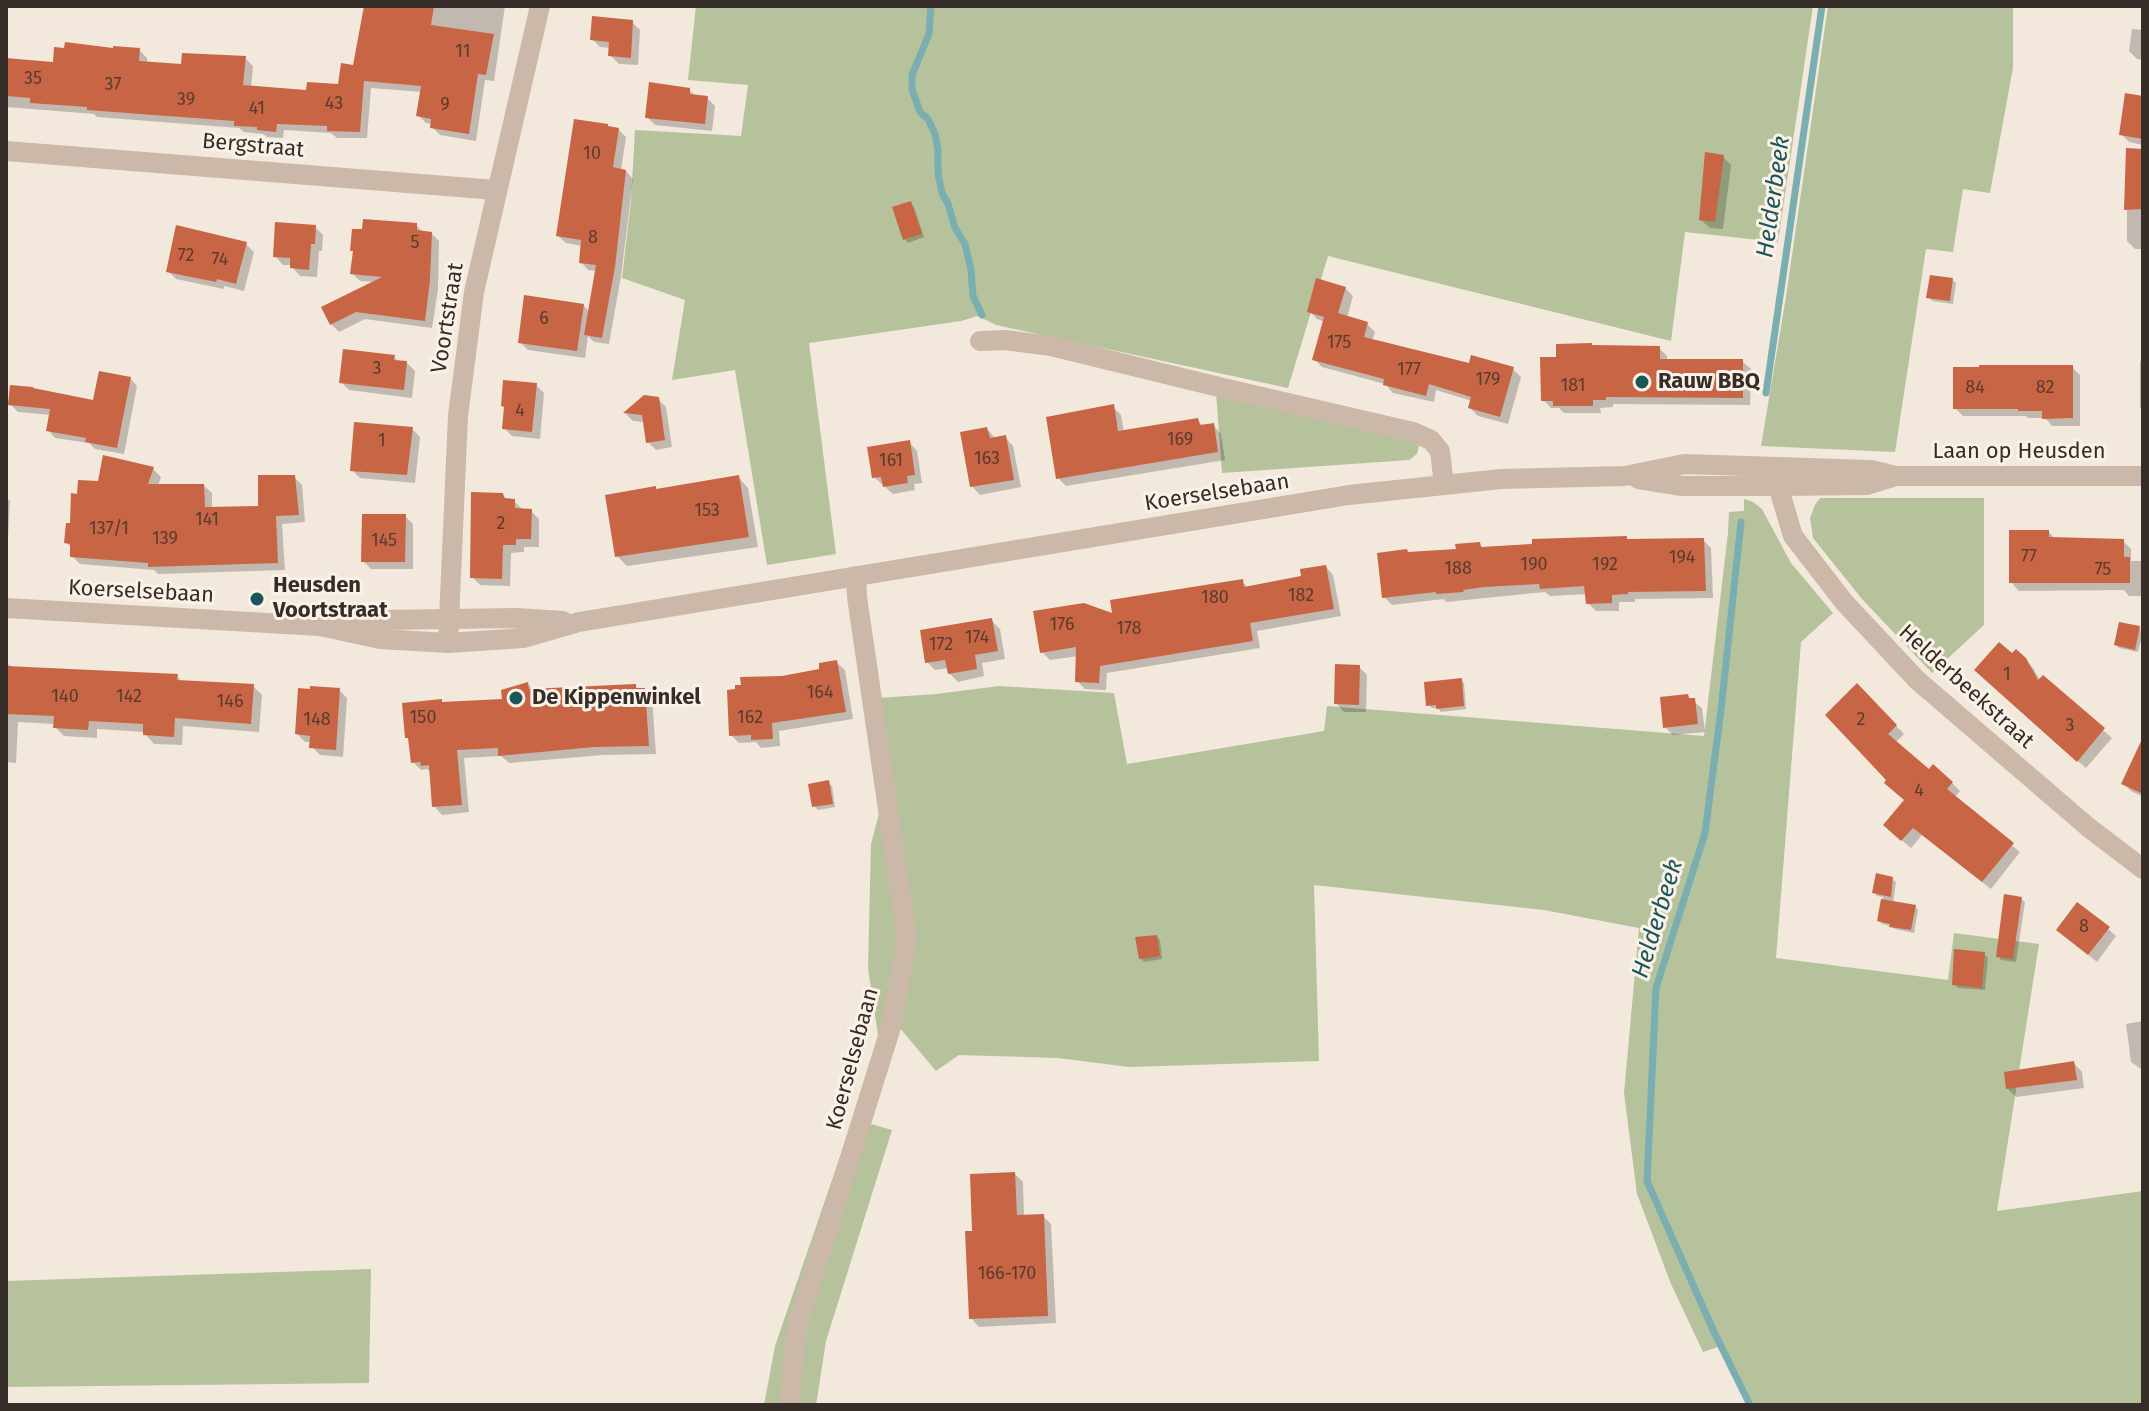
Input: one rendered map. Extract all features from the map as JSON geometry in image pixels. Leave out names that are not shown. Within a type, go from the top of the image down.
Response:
[{"type":"street","name":"Voortstraat","points":[[448,643],[458,416],[474,292],[540,6]]},
{"type":"street","name":"Bergstraat","points":[[6,151],[496,190]]},
{"type":"street","points":[[980,341],[1005,340],[1051,346],[1413,432],[1431,440],[1440,451],[1444,485]]},
{"type":"street","name":"Koerselsebaan","points":[[320,626],[380,639],[448,643],[524,638],[579,622],[1349,495],[1501,479],[1625,476],[1682,486],[1778,477]]},
{"type":"street","name":"Laan op Heusden","points":[[1778,477],[1867,485],[1896,476],[2143,476]]},
{"type":"street","name":"Helderbeekstraat","points":[[1778,477],[1793,536],[1844,602],[1917,680],[2088,827],[2143,869]]},
{"type":"street","name":"Koerselsebaan","points":[[789,1405],[797,1327],[891,1027],[907,939],[856,576]]},
{"type":"street","name":"Koerselsebaan","points":[[6,608],[320,626],[381,620],[517,618],[579,622]]},
{"type":"green space","points":[[696,6],[1813,6],[1778,242],[1685,232],[1671,341],[1328,256],[1288,388],[996,325],[978,316],[809,343],[836,554],[767,565],[735,370],[672,380],[685,300],[622,278],[635,130],[741,136],[748,85],[688,80]]},
{"type":"green space","points":[[1828,6],[2013,6],[2013,68],[1990,193],[1963,189],[1953,252],[1926,249],[1895,452],[1761,446]]},
{"type":"green space","points":[[1216,393],[1407,439],[1419,446],[1417,454],[1409,460],[1222,473]]},
{"type":"green space","points":[[1820,498],[1984,498],[1984,625],[1932,673],[1862,599],[1813,538],[1810,518]]},
{"type":"green space","points":[[1744,499],[1762,509],[1791,563],[1833,613],[1801,642],[1776,958],[1948,980],[1954,933],[2039,944],[1997,1211],[2143,1191],[2143,1405],[1748,1405],[1721,1346],[1703,1352],[1671,1284],[1637,1194],[1624,1093],[1639,928],[1544,910],[1314,885],[1319,1061],[1129,1067],[1058,1058],[959,1055],[936,1071],[888,1014],[879,1042],[868,968],[871,844],[881,806],[878,698],[999,686],[1114,693],[1127,764],[1324,731],[1327,706],[1704,736],[1729,512],[1744,511]]},
{"type":"green space","points":[[853,1119],[892,1130],[826,1341],[816,1405],[764,1405],[775,1346]]},
{"type":"green space","points":[[371,1269],[369,1383],[6,1387],[6,1281]]},
{"type":"building","points":[[364,6],[434,6],[431,25],[494,34],[486,75],[478,74],[469,134],[430,128],[431,119],[416,116],[421,86],[364,81],[360,132],[327,131],[327,126],[277,124],[276,132],[234,126],[234,121],[87,110],[87,107],[30,103],[30,98],[6,96],[6,58],[53,62],[54,47],[64,48],[65,42],[140,48],[139,61],[181,64],[182,53],[246,56],[243,85],[306,90],[307,82],[338,84],[341,63],[353,65]]},
{"type":"building","points":[[592,16],[633,20],[631,58],[608,56],[609,42],[590,40]]},
{"type":"building","points":[[649,82],[690,88],[690,94],[708,96],[705,124],[645,118]]},
{"type":"building","points":[[2125,93],[2143,96],[2143,139],[2119,135]]},
{"type":"building","points":[[574,119],[619,128],[613,167],[626,170],[615,267],[602,338],[584,335],[596,265],[579,263],[581,240],[556,236]]},
{"type":"building","points":[[2126,148],[2143,149],[2143,209],[2124,210]]},
{"type":"building","points":[[1705,152],[1724,155],[1715,222],[1699,220]]},
{"type":"building","points":[[911,201],[922,234],[903,240],[892,207]]},
{"type":"building","points":[[363,219],[417,223],[417,230],[432,232],[425,321],[356,312],[330,325],[321,307],[382,277],[350,274],[352,229],[362,229]]},
{"type":"building","points":[[275,222],[316,225],[309,270],[290,268],[290,258],[273,257]]},
{"type":"building","points":[[176,225],[247,242],[236,284],[166,272]]},
{"type":"building","points":[[1930,275],[1953,278],[1950,301],[1926,298]]},
{"type":"building","points":[[1316,278],[1346,287],[1338,313],[1368,322],[1364,337],[1469,363],[1471,355],[1514,367],[1500,417],[1468,408],[1471,397],[1429,384],[1426,396],[1383,385],[1384,379],[1312,360],[1324,317],[1307,312]]},
{"type":"building","points":[[524,295],[584,304],[577,351],[518,343]]},
{"type":"building","points":[[1556,344],[1660,346],[1660,359],[1743,359],[1743,398],[1606,397],[1606,400],[1593,400],[1593,406],[1553,406],[1553,401],[1541,401],[1540,357],[1556,357]]},
{"type":"building","points":[[343,349],[395,355],[394,360],[407,361],[404,390],[339,383]]},
{"type":"building","points":[[2073,365],[2073,418],[2042,419],[2042,411],[2018,409],[1953,409],[1953,367]]},
{"type":"building","points":[[99,371],[131,377],[117,448],[85,442],[86,438],[46,431],[50,409],[8,405],[10,385],[93,400]]},
{"type":"building","points":[[503,380],[537,383],[532,432],[502,429]]},
{"type":"building","points":[[644,395],[659,397],[665,440],[646,443],[642,415],[623,413]]},
{"type":"building","points":[[1114,404],[1118,431],[1198,418],[1200,425],[1214,423],[1218,452],[1056,479],[1046,417]]},
{"type":"building","points":[[354,422],[413,427],[407,475],[350,471]]},
{"type":"building","points":[[987,427],[990,438],[1006,435],[1014,480],[970,487],[960,432]]},
{"type":"building","points":[[910,440],[915,475],[907,476],[908,483],[883,487],[881,477],[872,478],[867,447]]},
{"type":"building","points":[[103,455],[154,467],[148,484],[204,484],[205,507],[258,506],[258,475],[295,475],[299,515],[276,516],[278,563],[148,567],[148,563],[70,557],[70,544],[64,543],[66,523],[70,523],[71,493],[77,494],[78,480],[98,481]]},
{"type":"building","points":[[739,475],[749,537],[615,557],[605,495]]},
{"type":"building","points":[[471,492],[503,493],[504,498],[515,499],[515,508],[532,509],[531,539],[516,539],[516,545],[503,545],[502,579],[470,578]]},
{"type":"building","points":[[362,514],[406,514],[405,562],[361,562]]},
{"type":"building","points":[[2009,530],[2049,530],[2049,537],[2124,539],[2124,557],[2130,557],[2130,583],[2009,583]]},
{"type":"building","points":[[1627,536],[1627,539],[1704,538],[1706,591],[1628,592],[1612,595],[1612,603],[1586,604],[1584,586],[1540,589],[1539,584],[1382,598],[1377,553],[1407,549],[1408,552],[1456,549],[1455,544],[1480,542],[1481,547],[1532,544],[1532,539]]},
{"type":"building","points":[[1326,565],[1334,609],[1250,623],[1253,641],[1100,666],[1099,683],[1075,682],[1076,647],[1040,653],[1033,611],[1084,603],[1112,613],[1110,600],[1243,579],[1244,587],[1301,576],[1300,569]]},
{"type":"building","points":[[992,618],[998,651],[975,655],[977,669],[948,674],[945,660],[925,663],[920,630]]},
{"type":"building","points":[[2119,622],[2140,626],[2135,650],[2114,645]]},
{"type":"building","points":[[1999,642],[2012,653],[2016,649],[2026,658],[2038,680],[2043,675],[2105,728],[2077,762],[1974,670]]},
{"type":"building","points":[[837,660],[846,712],[772,723],[773,739],[751,740],[751,735],[729,736],[727,690],[741,685],[740,677],[782,676],[819,669],[819,663]]},
{"type":"building","points":[[1335,664],[1360,665],[1359,705],[1334,704]]},
{"type":"building","points":[[6,666],[178,674],[177,680],[254,684],[251,724],[175,718],[174,737],[143,735],[143,724],[89,721],[88,730],[53,728],[54,716],[6,714]]},
{"type":"building","points":[[1462,678],[1464,706],[1436,709],[1436,705],[1426,706],[1424,682]]},
{"type":"building","points":[[528,682],[529,689],[636,684],[636,688],[645,688],[649,746],[594,747],[498,756],[498,748],[457,750],[462,805],[432,807],[429,765],[411,763],[402,703],[502,699],[501,690]]},
{"type":"building","points":[[1857,683],[1897,725],[1888,734],[1929,769],[1933,764],[1953,782],[1947,789],[2014,843],[1982,882],[1913,828],[1901,841],[1883,825],[1904,800],[1884,783],[1886,780],[1825,715]]},
{"type":"building","points":[[310,686],[340,688],[336,750],[309,748],[310,736],[295,734],[298,688],[310,689]]},
{"type":"building","points":[[1688,694],[1689,698],[1695,698],[1698,724],[1663,728],[1660,697]]},
{"type":"building","points":[[2143,737],[2143,794],[2121,784]]},
{"type":"building","points":[[829,780],[833,804],[812,807],[808,784]]},
{"type":"building","points":[[1876,873],[1893,877],[1891,897],[1872,893]]},
{"type":"building","points":[[2004,894],[2022,897],[2013,959],[1996,957]]},
{"type":"building","points":[[1881,899],[1916,905],[1911,930],[1889,927],[1890,924],[1877,921]]},
{"type":"building","points":[[2077,902],[2110,927],[2088,955],[2056,930]]},
{"type":"building","points":[[1157,935],[1160,956],[1139,959],[1135,937]]},
{"type":"building","points":[[1954,949],[1985,952],[1982,988],[1952,985]]},
{"type":"building","points":[[2074,1061],[2077,1080],[2006,1089],[2004,1072]]},
{"type":"building","points":[[1015,1172],[1017,1215],[1044,1214],[1048,1316],[969,1319],[965,1231],[972,1231],[970,1174]]},
{"type":"waterway","points":[[931,6],[929,34],[912,75],[912,89],[920,112],[928,119],[935,134],[942,193],[955,228],[965,244],[973,296],[982,315]]},
{"type":"waterway","name":"Helderbeek","points":[[1766,393],[1822,6]]},
{"type":"waterway","name":"Helderbeek","points":[[1741,522],[1705,833],[1656,988],[1647,1181],[1750,1405]]},
{"type":"place","name":"Rauw BBQ","points":[[1642,382]]},
{"type":"place","name":"Heusden Voortstraat","points":[[257,599]]},
{"type":"place","name":"De Kippenwinkel","points":[[516,698]]}]
